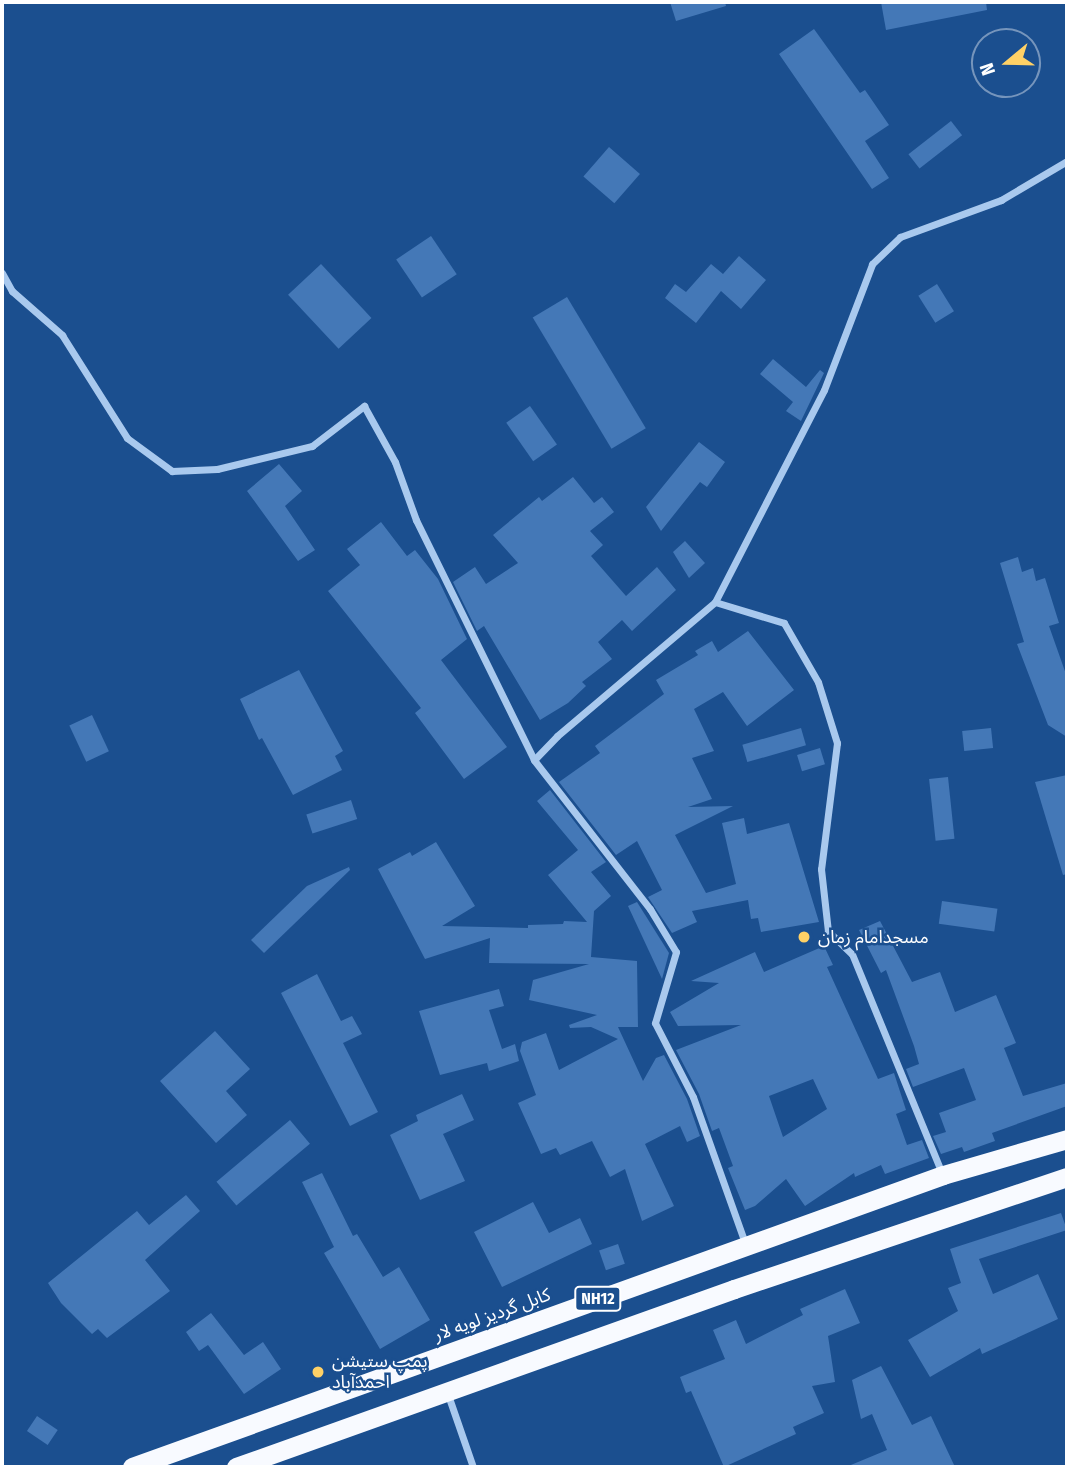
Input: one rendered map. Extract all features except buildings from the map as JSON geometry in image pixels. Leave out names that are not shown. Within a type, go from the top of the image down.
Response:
[{"type":"highway","name":"کابل گردیز لویه لار","points":[[132,1467],[943,1175],[1067,1139]]},
{"type":"highway","name":"NH12","points":[[236,1467],[734,1289],[1067,1177]]},
{"type":"street","points":[[534,760],[557,736],[715,602],[824,390],[872,264],[900,237],[1001,200],[1067,161]]},
{"type":"street","points":[[2,273],[12,291],[62,335],[128,438],[172,471],[216,469],[312,446],[364,406],[395,462],[416,520],[534,760],[650,909],[676,952],[656,1023],[693,1097],[746,1246]]},
{"type":"street","points":[[715,602],[784,623],[818,682],[837,743],[821,869],[828,931],[852,954],[943,1175]]},
{"type":"street","points":[[447,1392],[473,1467]]},
{"type":"place","name":"مسجدامام زمان","points":[[804,937]]},
{"type":"place","name":"پمپ ستیشن احمدآباد","points":[[318,1372]]}]
